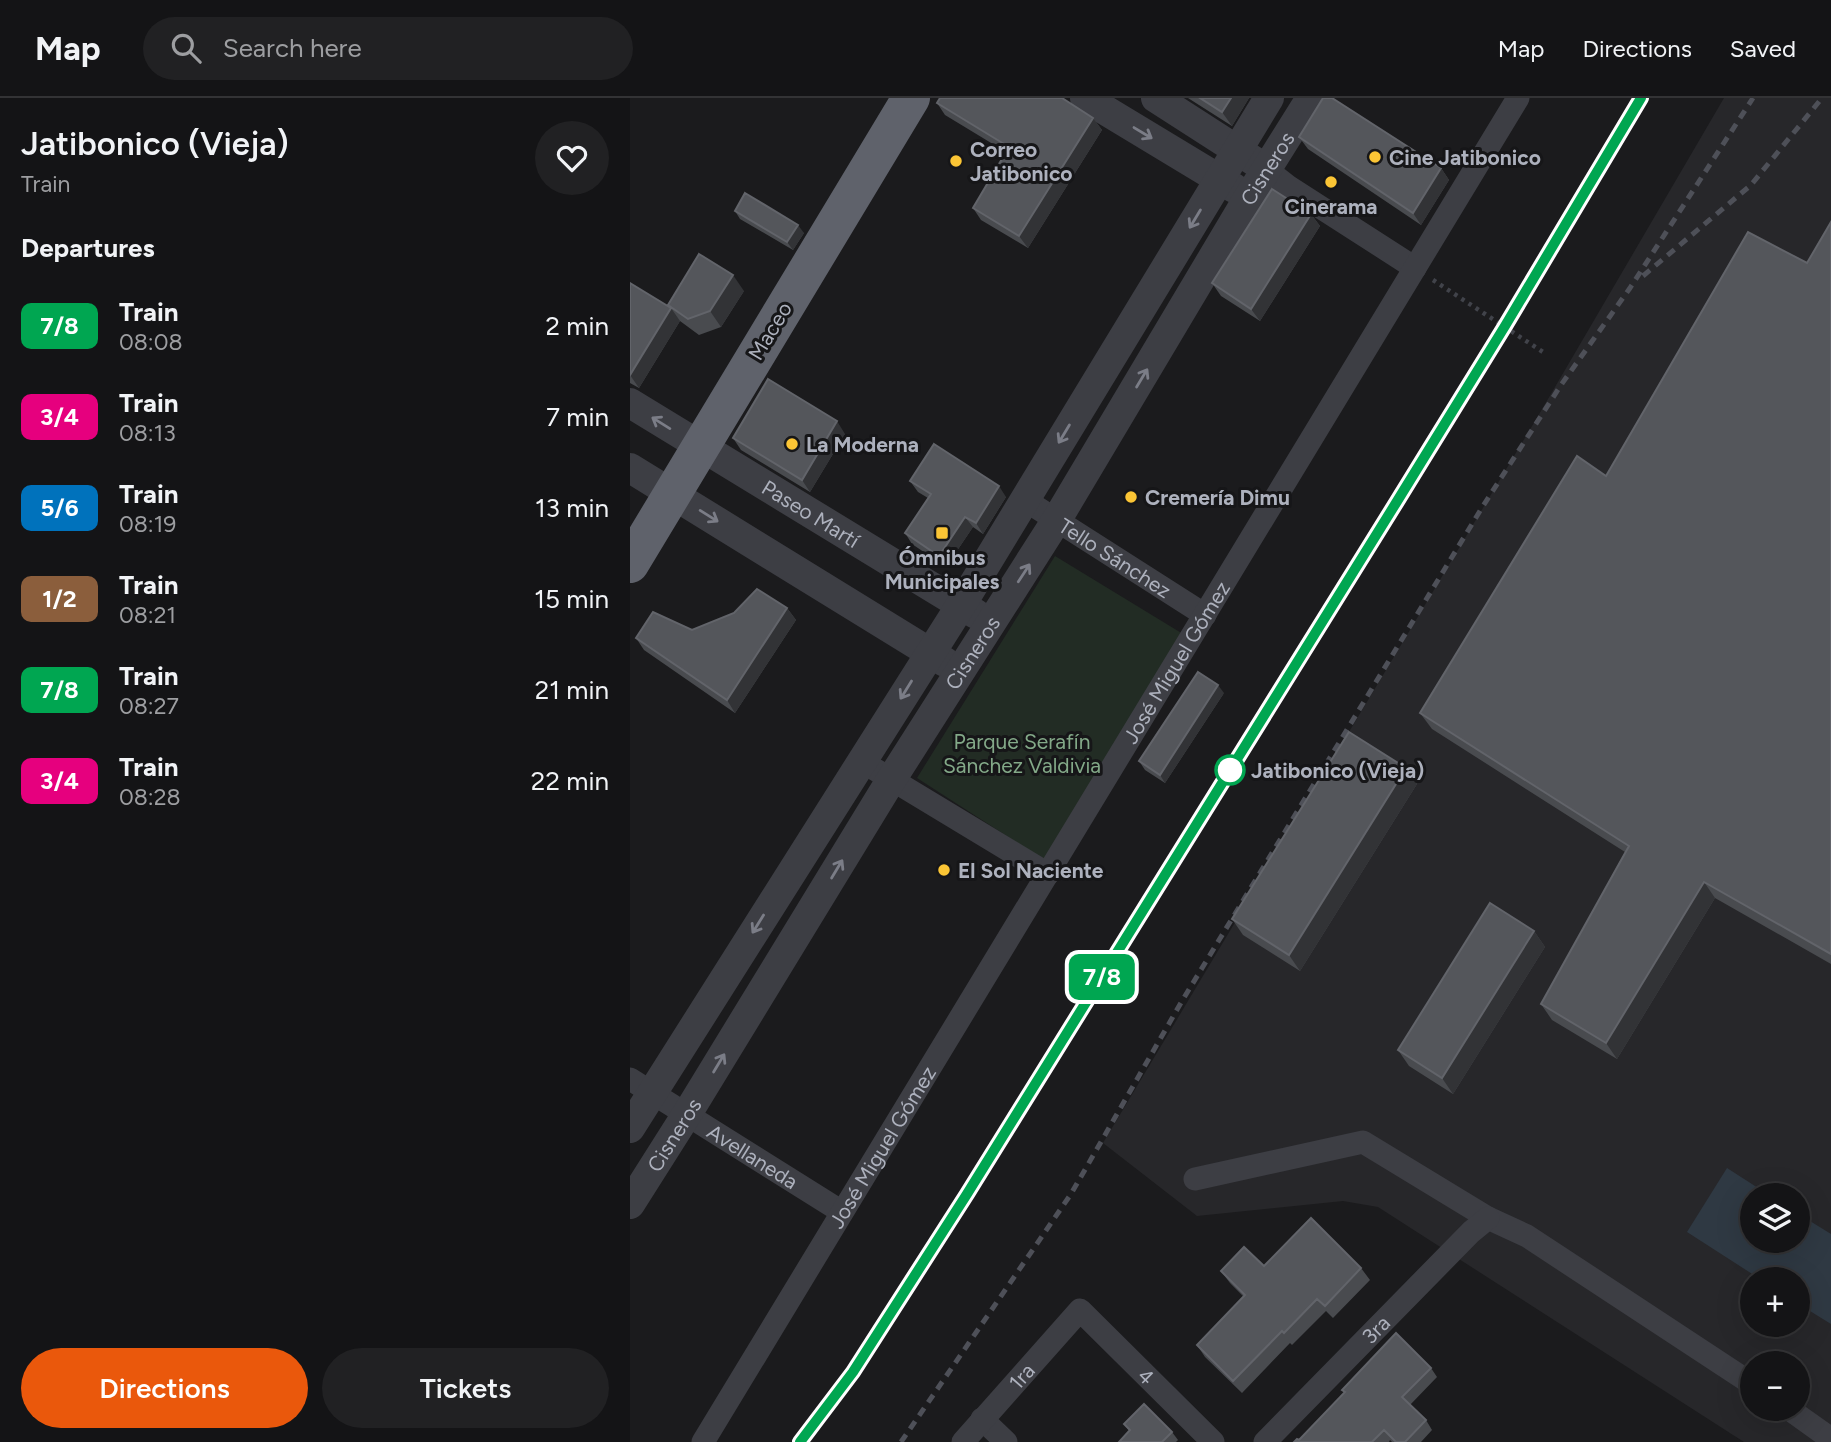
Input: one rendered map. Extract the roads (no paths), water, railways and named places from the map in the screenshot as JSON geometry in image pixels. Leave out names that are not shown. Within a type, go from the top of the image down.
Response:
[{"type":"highway","name":"Maceo","points":[[630,564],[911,98]]},
{"type":"street","points":[[1085,98],[1249,197]]},
{"type":"street","points":[[1156,98],[1238,149],[1289,187],[1415,268]]},
{"type":"street","name":"Cisneros","points":[[630,1128],[641,1086],[861,761],[961,605],[1269,98]]},
{"type":"street","name":"Cisneros","points":[[630,1203],[891,780],[1056,522],[1249,197],[1311,98]]},
{"type":"street","name":"José Miguel Gómez","points":[[703,1442],[1518,98]]},
{"type":"street","name":"Paseo Martí","points":[[630,403],[991,623]]},
{"type":"street","points":[[630,468],[960,671]]},
{"type":"street","name":"Tello Sánchez","points":[[1025,500],[1205,615]]},
{"type":"street","points":[[861,761],[1048,874]]},
{"type":"street","name":"Avellaneda","points":[[641,1086],[842,1212]]},
{"type":"street","points":[[1195,1179],[1363,1142],[1488,1217],[1527,1236],[1740,1376]]},
{"type":"street","name":"3ra","points":[[1265,1442],[1488,1217]]},
{"type":"street","name":"1ra","points":[[963,1442],[1080,1310]]},
{"type":"street","name":"4","points":[[1080,1310],[1213,1442]]},
{"type":"street","points":[[982,1419],[1006,1442]]},
{"type":"street","points":[[1806,1421],[1831,1439]]},
{"type":"railway","points":[[800,1442],[853,1372],[967,1194],[1397,503],[1641,98]]},
{"type":"railway","points":[[901,1442],[1071,1194],[1182,1001],[1483,506],[1561,385],[1630,288],[1753,98]]},
{"type":"railway","points":[[1643,276],[1751,185],[1822,98]]},
{"type":"train","name":"7/8","points":[[800,1442],[853,1372],[967,1194],[1505,326],[1641,98]]},
{"type":"place","name":"Cine Jatibonico","points":[[1375,157]]},
{"type":"place","name":"Correo Jatibonico","points":[[956,161]]},
{"type":"place","name":"Cinerama","points":[[1331,182]]},
{"type":"place","name":"La Moderna","points":[[792,444]]},
{"type":"place","name":"Cremería Dimu","points":[[1131,497]]},
{"type":"place","name":"Ómnibus Municipales","points":[[942,533]]},
{"type":"place","name":"Jatibonico (Vieja)","points":[[1230,770]]},
{"type":"place","name":"El Sol Naciente","points":[[944,870]]},
{"type":"park label","name":"Parque Serafín Sánchez Valdivia","points":[[1022,753]]}]
